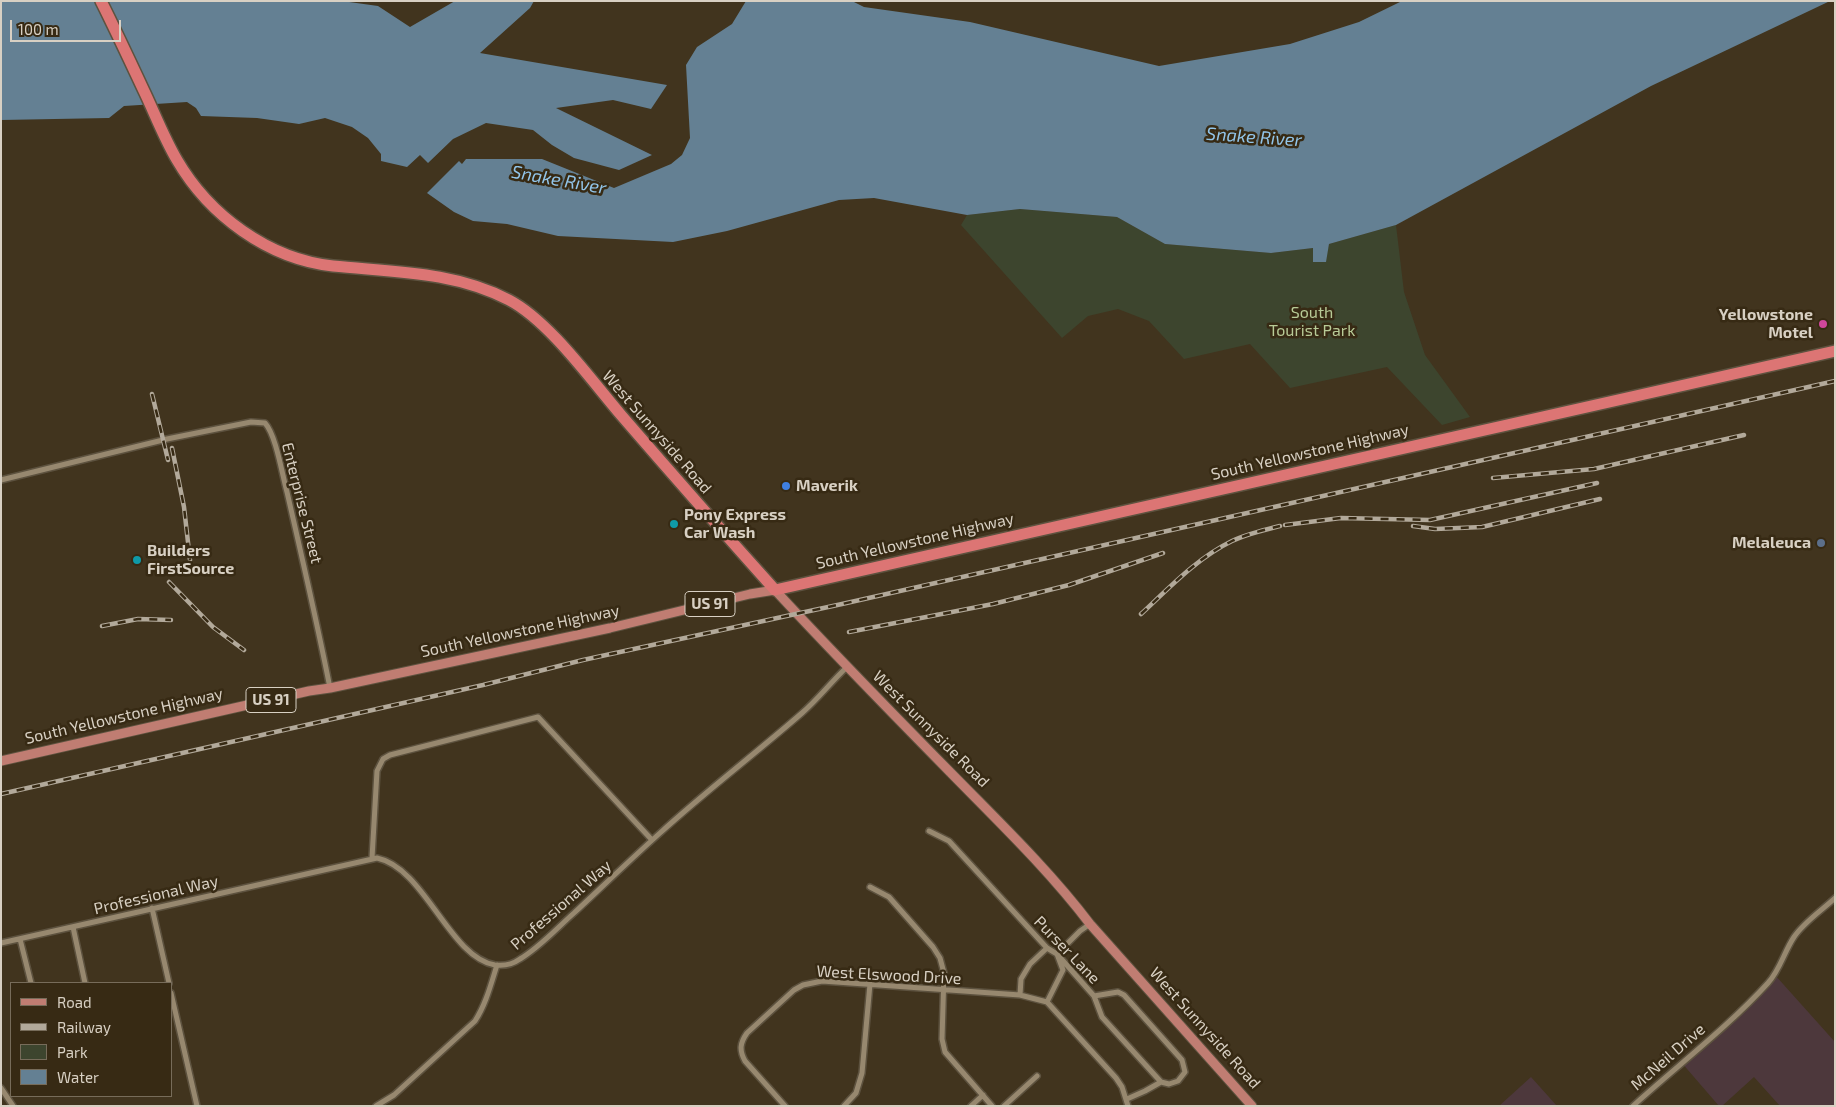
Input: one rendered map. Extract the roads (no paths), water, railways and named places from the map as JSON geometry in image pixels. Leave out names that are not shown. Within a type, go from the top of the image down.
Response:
[{"type":"highway","name":"West Sunnyside Road","points":[[102,1],[166,139],[189,178],[218,211],[242,231],[273,248],[304,260],[330,266],[416,273],[449,278],[508,300],[524,310],[548,331],[572,357],[704,512],[775,590]]},
{"type":"highway","name":"South Yellowstone Highway","points":[[775,590],[1835,351]]},
{"type":"main road","name":"West Sunnyside Road","points":[[775,590],[847,667],[1001,824],[1072,901],[1090,924],[1252,1106]]},
{"type":"main road","name":"South Yellowstone Highway","points":[[1,761],[309,691],[610,628],[750,594],[775,590]]},
{"type":"street","name":"Enterprise Street","points":[[1,480],[168,439],[251,422],[262,422],[269,428],[278,456],[310,587],[330,688]]},
{"type":"street","name":"Professional Way","points":[[1,943],[372,858],[385,859],[402,870],[468,950],[480,959],[496,965],[504,965],[519,960],[556,929],[652,840],[803,711],[847,667]]},
{"type":"street","points":[[372,858],[377,771],[384,759],[390,754],[538,717],[652,840]]},
{"type":"street","name":"Purser Lane","points":[[929,831],[949,841],[1047,948],[1057,954],[1094,996],[1118,992],[1124,995],[1182,1060],[1185,1072],[1181,1078],[1169,1084],[1161,1082]]},
{"type":"street","points":[[870,887],[889,897],[933,947],[940,958],[944,973],[942,1039],[945,1052],[992,1106]]},
{"type":"street","name":"McNeil Drive","points":[[1633,1106],[1721,1028],[1775,975],[1792,940],[1801,927],[1835,898]]},
{"type":"street","points":[[152,908],[169,982]]},
{"type":"street","points":[[1090,924],[1057,954],[1063,970],[1047,1002],[1116,1078],[1122,1087],[1128,1106]]},
{"type":"street","points":[[73,927],[85,982]]},
{"type":"street","points":[[20,939],[31,982]]},
{"type":"street","points":[[1020,995],[1021,979],[1030,964],[1047,948]]},
{"type":"street","points":[[376,1106],[394,1095],[475,1021],[489,991],[496,965]]},
{"type":"street","name":"West Elswood Drive","points":[[786,1106],[745,1061],[740,1052],[741,1042],[747,1033],[794,990],[803,985],[822,981],[870,984],[943,991],[1020,995],[1047,1002]]},
{"type":"street","points":[[844,1106],[856,1093],[862,1073],[870,984]]},
{"type":"street","points":[[1094,996],[1102,1017],[1161,1082],[1145,1092],[1127,1099]]},
{"type":"street","points":[[172,997],[197,1106]]},
{"type":"street","points":[[1004,1106],[1037,1076]]},
{"type":"street","points":[[1,1088],[14,1106]]},
{"type":"street","points":[[971,1106],[983,1095]]},
{"type":"water","points":[[1,1],[342,1],[378,6],[410,27],[455,1],[534,1],[530,8],[480,53],[667,85],[651,109],[613,100],[556,108],[652,155],[619,170],[574,158],[552,145],[533,130],[486,123],[453,139],[428,163],[420,155],[407,167],[381,161],[381,154],[368,138],[352,127],[325,118],[299,124],[257,118],[201,116],[196,108],[187,102],[124,106],[109,118],[1,120]]},
{"type":"water","name":"Snake River","points":[[746,1],[852,1],[864,7],[970,22],[1159,66],[1290,44],[1359,22],[1402,1],[1830,1],[1651,86],[1396,225],[1329,244],[1326,262],[1313,262],[1313,248],[1271,253],[1165,244],[1117,217],[1020,209],[967,215],[874,198],[839,200],[727,231],[673,242],[558,236],[507,224],[473,221],[454,212],[427,193],[459,161],[462,164],[466,159],[542,159],[614,188],[671,164],[682,155],[690,138],[686,65],[697,47],[732,24]]},
{"type":"railway","points":[[1,794],[483,685],[583,660],[842,604],[1835,381]]},
{"type":"railway","points":[[152,394],[168,460]]},
{"type":"railway","points":[[1493,478],[1594,469],[1744,435]]},
{"type":"railway","points":[[172,448],[184,507],[190,560]]},
{"type":"railway","points":[[1285,525],[1341,518],[1430,520],[1597,483]]},
{"type":"railway","points":[[1413,526],[1435,529],[1482,527],[1600,499]]},
{"type":"railway","points":[[1141,614],[1184,574],[1219,548],[1244,536],[1280,526]]},
{"type":"railway","points":[[849,632],[993,604],[1069,585],[1163,553]]},
{"type":"railway","points":[[169,582],[213,627],[244,650]]},
{"type":"railway","points":[[102,626],[138,619],[171,620]]},
{"type":"place","name":"Yellowstone Motel","points":[[1823,324]]},
{"type":"place","name":"Maverik","points":[[786,486]]},
{"type":"place","name":"Pony Express Car Wash","points":[[674,524]]},
{"type":"place","name":"Melaleuca","points":[[1821,543]]},
{"type":"place","name":"Builders FirstSource","points":[[137,560]]},
{"type":"park label","name":"South Tourist Park","points":[[1312,322]]}]
